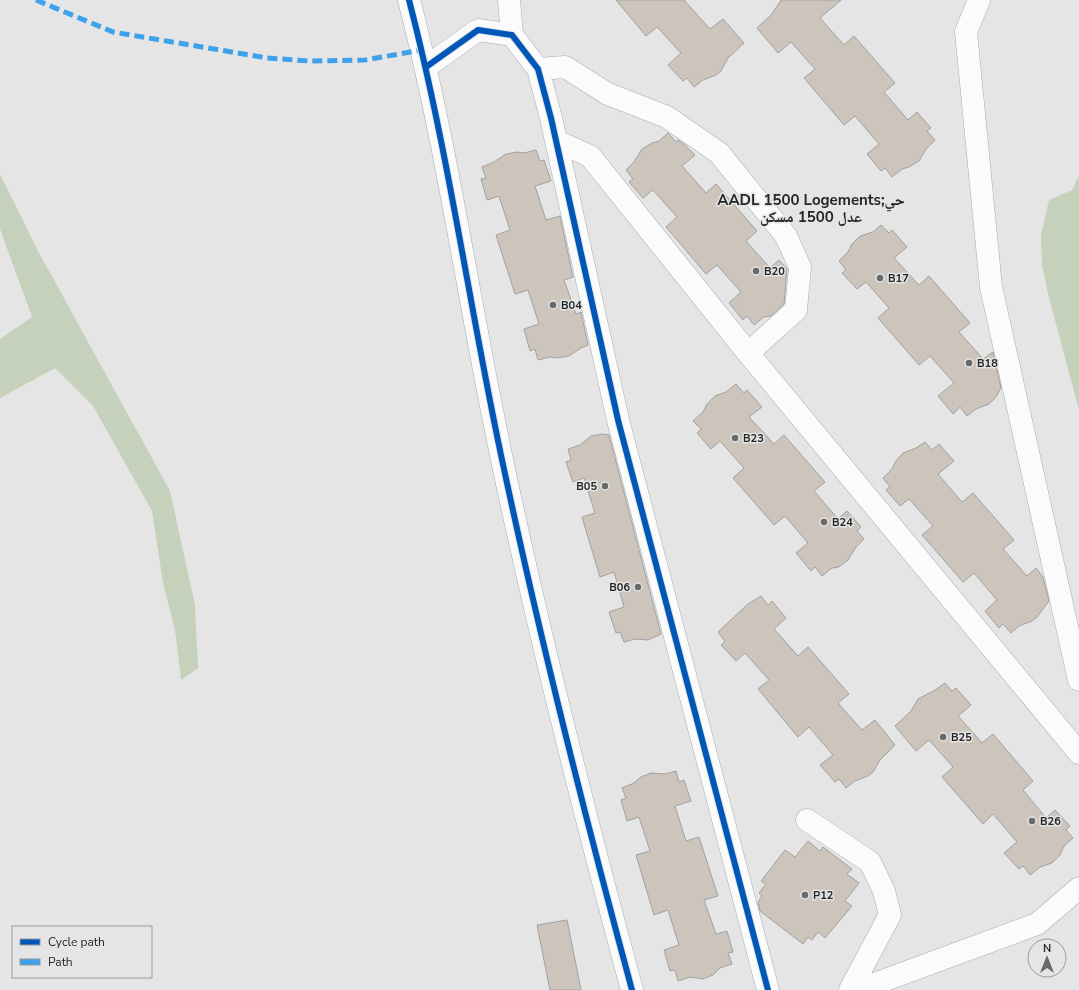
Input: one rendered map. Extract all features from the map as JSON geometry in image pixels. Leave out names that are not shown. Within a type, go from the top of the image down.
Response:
[{"type":"street","points":[[409,0],[426,67],[501,455],[583,809],[632,990]]},
{"type":"street","points":[[509,0],[512,35],[538,69],[556,141],[618,420],[768,990]]},
{"type":"street","points":[[979,0],[966,32],[991,288],[1079,680]]},
{"type":"street","points":[[426,67],[478,30],[512,35]]},
{"type":"street","points":[[538,69],[565,66],[608,94],[667,117],[719,153],[786,236],[800,267],[796,310],[748,353]]},
{"type":"street","points":[[556,141],[590,156],[748,353],[1079,753]]},
{"type":"street","points":[[807,820],[870,862],[884,891],[890,915],[850,990]]},
{"type":"street","points":[[858,990],[1037,924],[1079,888]]},
{"type":"green space","points":[[0,174],[38,251],[170,491],[195,605],[198,668],[181,680],[175,630],[163,583],[152,511],[93,406],[55,368],[0,398],[0,339],[32,317],[0,229]]},
{"type":"green space","points":[[1079,175],[1079,410],[1048,294],[1042,265],[1041,236],[1049,200],[1072,190]]},
{"type":"building","points":[[616,0],[684,0],[710,29],[723,19],[744,43],[728,58],[721,71],[716,75],[703,80],[694,87],[687,78],[683,81],[668,65],[681,53],[657,27],[646,36]]},
{"type":"building","points":[[781,0],[841,0],[820,18],[844,45],[854,36],[895,83],[884,92],[908,120],[917,112],[931,128],[927,131],[935,140],[926,149],[919,161],[902,169],[892,177],[885,168],[881,171],[867,154],[879,144],[855,116],[844,125],[804,78],[815,69],[791,42],[778,53],[757,28],[772,14]]},
{"type":"building","points":[[668,133],[676,142],[678,140],[695,155],[682,166],[706,193],[716,184],[757,231],[746,241],[770,268],[779,260],[787,269],[784,304],[771,316],[764,317],[754,325],[747,316],[743,320],[729,303],[741,292],[717,265],[706,274],[666,227],[677,217],[653,190],[643,198],[629,182],[633,179],[626,170],[634,162],[642,149],[659,141]]},
{"type":"building","points":[[536,150],[540,161],[544,160],[551,181],[535,186],[546,220],[560,216],[573,277],[564,280],[576,314],[581,312],[588,345],[569,356],[557,358],[550,357],[538,360],[535,349],[530,351],[524,329],[539,324],[528,290],[515,294],[496,235],[510,230],[499,196],[487,200],[481,179],[486,178],[482,167],[494,162],[506,154],[517,152],[524,153]]},
{"type":"building","points":[[881,225],[889,233],[892,230],[907,247],[894,258],[919,285],[929,276],[970,323],[959,332],[983,359],[993,352],[1001,388],[996,397],[989,404],[976,409],[967,416],[960,407],[953,414],[938,396],[954,383],[930,356],[919,365],[878,318],[889,308],[866,282],[857,289],[842,273],[846,270],[839,261],[848,252],[852,244],[860,236],[873,232]]},
{"type":"building","points":[[736,384],[744,393],[747,390],[762,407],[749,417],[774,444],[784,435],[825,482],[814,491],[838,519],[847,511],[861,527],[857,531],[864,539],[856,547],[848,560],[839,567],[832,568],[822,576],[815,567],[811,571],[796,553],[808,543],[785,516],[774,525],[733,478],[744,468],[720,441],[711,449],[697,433],[701,429],[693,421],[703,412],[707,404],[715,396],[726,392]]},
{"type":"building","points":[[602,434],[609,435],[661,634],[648,640],[635,639],[624,642],[620,632],[616,633],[609,612],[624,607],[614,572],[600,577],[582,517],[595,513],[584,478],[573,482],[566,462],[571,460],[568,449],[580,445],[591,436]]},
{"type":"building","points":[[925,442],[932,450],[939,444],[954,461],[938,474],[962,502],[973,493],[1014,540],[1003,549],[1027,576],[1036,568],[1043,577],[1049,601],[1037,617],[1032,621],[1019,626],[1011,633],[1003,624],[999,628],[985,611],[997,600],[974,573],[963,582],[922,535],[933,526],[909,499],[900,506],[886,490],[890,487],[883,478],[892,469],[896,461],[903,453],[916,448]]},
{"type":"building","points":[[761,596],[768,605],[772,601],[786,618],[774,629],[798,656],[808,647],[849,694],[838,703],[862,730],[875,720],[895,745],[880,760],[873,772],[868,776],[855,781],[846,788],[839,779],[835,782],[820,765],[833,755],[809,727],[798,737],[758,689],[769,680],[745,653],[736,661],[721,645],[725,641],[718,632],[748,604]]},
{"type":"building","points":[[945,683],[952,691],[956,688],[971,705],[958,716],[982,743],[993,734],[1033,781],[1023,790],[1046,818],[1055,810],[1070,826],[1066,830],[1073,838],[1064,846],[1060,855],[1052,863],[1040,867],[1030,875],[1023,866],[1019,869],[1004,853],[1017,842],[993,814],[983,824],[942,777],[953,767],[929,740],[916,751],[895,726],[911,711],[918,699]]},
{"type":"building","points":[[676,771],[679,782],[684,780],[691,801],[675,806],[686,841],[699,837],[718,896],[704,900],[716,934],[727,931],[733,952],[728,953],[732,964],[720,968],[713,975],[703,979],[690,977],[678,981],[675,970],[670,971],[664,950],[679,945],[668,910],[654,915],[636,855],[650,851],[639,817],[627,821],[621,800],[626,798],[622,788],[634,783],[641,777],[651,773],[665,774]]},
{"type":"building","name":"P12","points":[[808,841],[820,851],[823,847],[852,869],[847,874],[859,883],[845,901],[852,906],[825,938],[818,932],[812,940],[808,937],[803,944],[760,911],[758,902],[762,896],[759,893],[766,884],[761,881],[785,850],[795,857]]},
{"type":"building","points":[[567,920],[581,990],[550,990],[537,925]]},
{"type":"marked path","points":[[36,0],[113,32],[267,58],[309,61],[365,60],[422,50]]},
{"type":"cycle path","points":[[409,0],[423,56],[447,170],[489,398],[531,590],[563,724],[632,990]]},
{"type":"cycle path","points":[[426,67],[478,30],[512,35],[538,69],[551,118],[618,420],[768,990]]},
{"type":"place","name":"B20","points":[[756,271]]},
{"type":"place","name":"B17","points":[[880,278]]},
{"type":"place","name":"B04","points":[[553,305]]},
{"type":"place","name":"B18","points":[[969,363]]},
{"type":"place","name":"B23","points":[[735,438]]},
{"type":"place","name":"B05","points":[[605,486]]},
{"type":"place","name":"B24","points":[[824,522]]},
{"type":"place","name":"B06","points":[[638,587]]},
{"type":"place","name":"B25","points":[[943,737]]},
{"type":"place","name":"B26","points":[[1032,821]]},
{"type":"place","name":"P12","points":[[805,895]]},
{"type":"district","name":"AADL 1500 Logements;حي عدل 1500 مسكن","points":[[811,208]]}]
